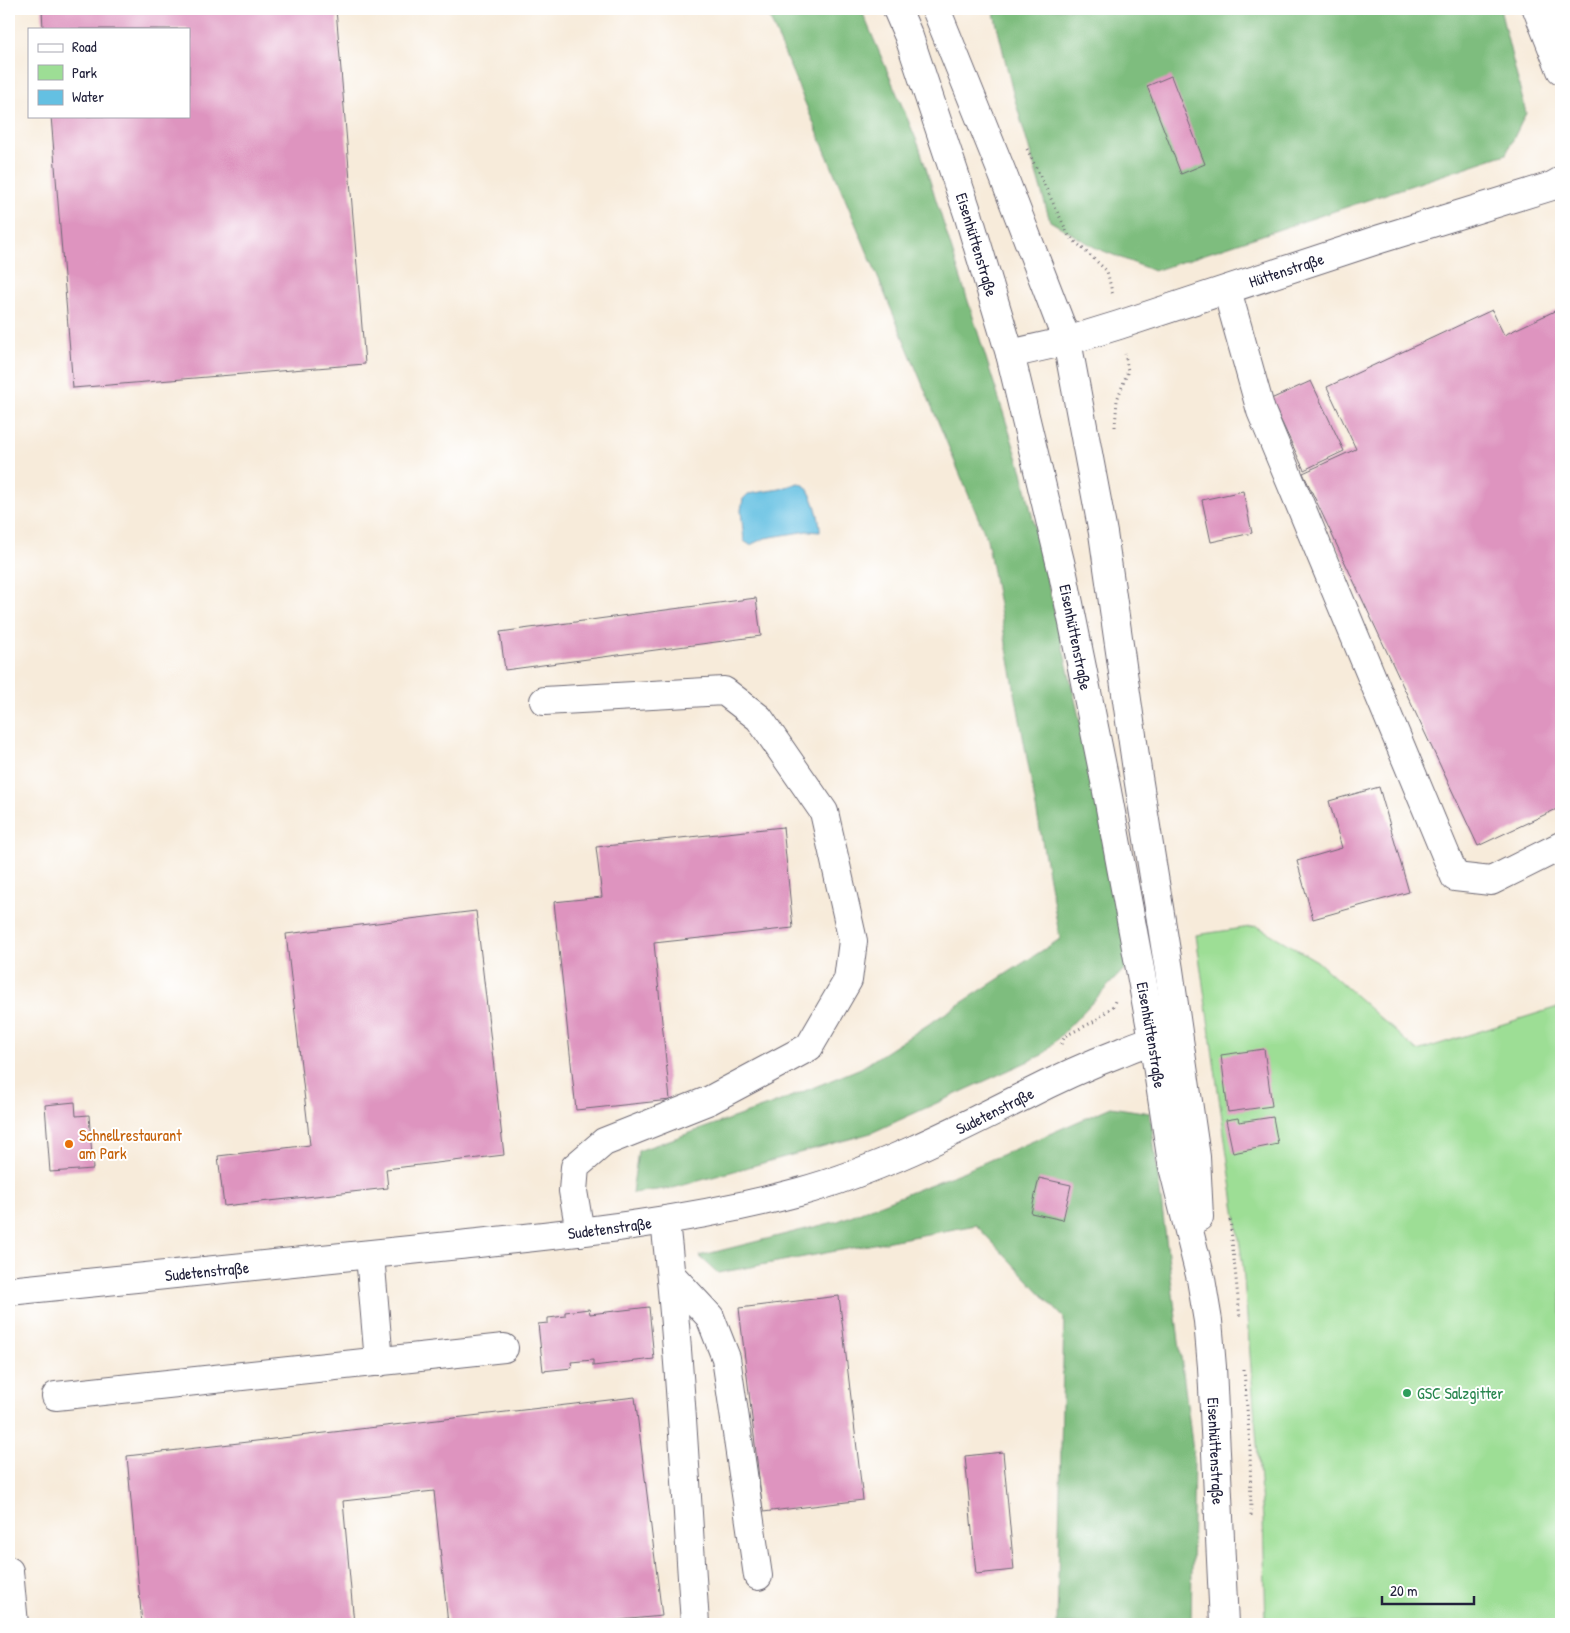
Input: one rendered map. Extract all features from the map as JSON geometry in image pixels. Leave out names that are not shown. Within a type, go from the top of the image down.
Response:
[{"type":"street","name":"Eisenhüttenstraße","points":[[897,9],[909,37],[968,214],[1010,354],[1063,574],[1106,786],[1140,973],[1166,1037]]},
{"type":"street","name":"Eisenhüttenstraße","points":[[936,9],[1067,341],[1103,534],[1138,777],[1166,1037],[1172,1162],[1202,1279],[1208,1321],[1212,1367],[1224,1624]]},
{"type":"street","points":[[1537,9],[1561,70]]},
{"type":"street","name":"Hüttenstraße","points":[[1010,354],[1067,341],[1119,325],[1380,239],[1552,186],[1561,181]]},
{"type":"street","points":[[1228,290],[1261,411],[1455,877],[1491,881],[1561,846]]},
{"type":"street","points":[[544,701],[724,691],[759,718],[824,812],[853,941],[848,980],[809,1047],[710,1100],[604,1142],[575,1167],[573,1191],[580,1232]]},
{"type":"street","name":"Sudetenstraße","points":[[9,1290],[370,1255],[580,1232],[665,1221],[755,1203],[802,1191],[864,1171],[942,1137],[1085,1066],[1166,1037]]},
{"type":"street","points":[[665,1221],[671,1275],[695,1624]]},
{"type":"street","points":[[370,1255],[379,1362]]},
{"type":"street","points":[[671,1275],[710,1317],[726,1358],[758,1576]]},
{"type":"street","points":[[56,1396],[504,1348]]},
{"type":"street","points":[[9,1571],[14,1624]]},
{"type":"path","points":[[1024,142],[1068,236],[1107,271],[1119,325]]},
{"type":"path","points":[[1061,1044],[1065,1036],[1095,1021],[1113,1006],[1123,979],[1140,973]]},
{"type":"green space","points":[[766,9],[861,9],[919,146],[1022,472],[1114,867],[1129,964],[1042,1055],[871,1133],[673,1188],[632,1193],[638,1151],[773,1104],[861,1068],[1060,939],[987,539]]},
{"type":"green space","points":[[993,9],[1500,9],[1526,113],[1506,154],[1154,271],[1096,248],[1050,221],[1013,93]]},
{"type":"green space","name":"GSC Salzgitter","points":[[1257,926],[1317,961],[1417,1051],[1561,1006],[1561,1624],[1266,1624],[1263,1519],[1243,1267],[1196,935]]},
{"type":"green space","points":[[1111,1107],[1150,1113],[1194,1459],[1191,1624],[1057,1624],[1064,1318],[976,1225],[718,1273],[699,1256],[838,1221],[967,1170]]},
{"type":"water","points":[[798,483],[805,486],[814,501],[820,532],[807,531],[765,538],[750,545],[744,541],[741,510],[743,499],[748,494],[780,489]]},
{"type":"building","points":[[42,9],[336,9],[365,364],[73,388],[51,118],[190,118],[190,28],[43,28]]},
{"type":"building","points":[[1171,76],[1205,164],[1181,174],[1147,86]]},
{"type":"building","points":[[1561,308],[1561,807],[1478,846],[1303,473],[1356,449],[1327,387],[1492,310],[1504,335]]},
{"type":"building","points":[[1311,381],[1344,451],[1304,470],[1271,399]]},
{"type":"building","points":[[1243,491],[1252,533],[1211,542],[1202,500]]},
{"type":"building","points":[[756,598],[761,636],[505,670],[500,632]]},
{"type":"building","points":[[1379,787],[1409,892],[1313,919],[1297,861],[1342,848],[1329,801]]},
{"type":"building","points":[[783,827],[793,928],[654,943],[670,1100],[576,1110],[554,902],[602,897],[596,847]]},
{"type":"building","points":[[476,911],[504,1155],[386,1169],[388,1188],[224,1206],[218,1156],[310,1145],[286,934]]},
{"type":"building","points":[[1264,1049],[1272,1106],[1228,1112],[1221,1055]]},
{"type":"building","name":"Schnellrestaurant am Park","points":[[75,1102],[76,1116],[89,1115],[93,1169],[50,1172],[45,1105]]},
{"type":"building","points":[[1273,1117],[1278,1144],[1233,1153],[1226,1120],[1238,1118],[1239,1122]]},
{"type":"building","points":[[1039,1178],[1071,1185],[1063,1220],[1031,1213]]},
{"type":"building","points":[[839,1296],[863,1500],[763,1512],[739,1308]]},
{"type":"building","points":[[649,1307],[654,1359],[593,1366],[593,1360],[571,1362],[572,1368],[543,1371],[538,1324],[548,1323],[548,1318],[565,1316],[565,1312],[589,1309],[590,1314]]},
{"type":"building","points":[[635,1397],[662,1616],[578,1624],[448,1624],[434,1491],[343,1501],[354,1624],[142,1624],[127,1456]]},
{"type":"building","points":[[1003,1452],[1014,1570],[976,1574],[965,1456]]},
{"type":"place","name":"Schnellrestaurant am Park","points":[[69,1144]]},
{"type":"place","name":"GSC Salzgitter","points":[[1407,1393]]}]
